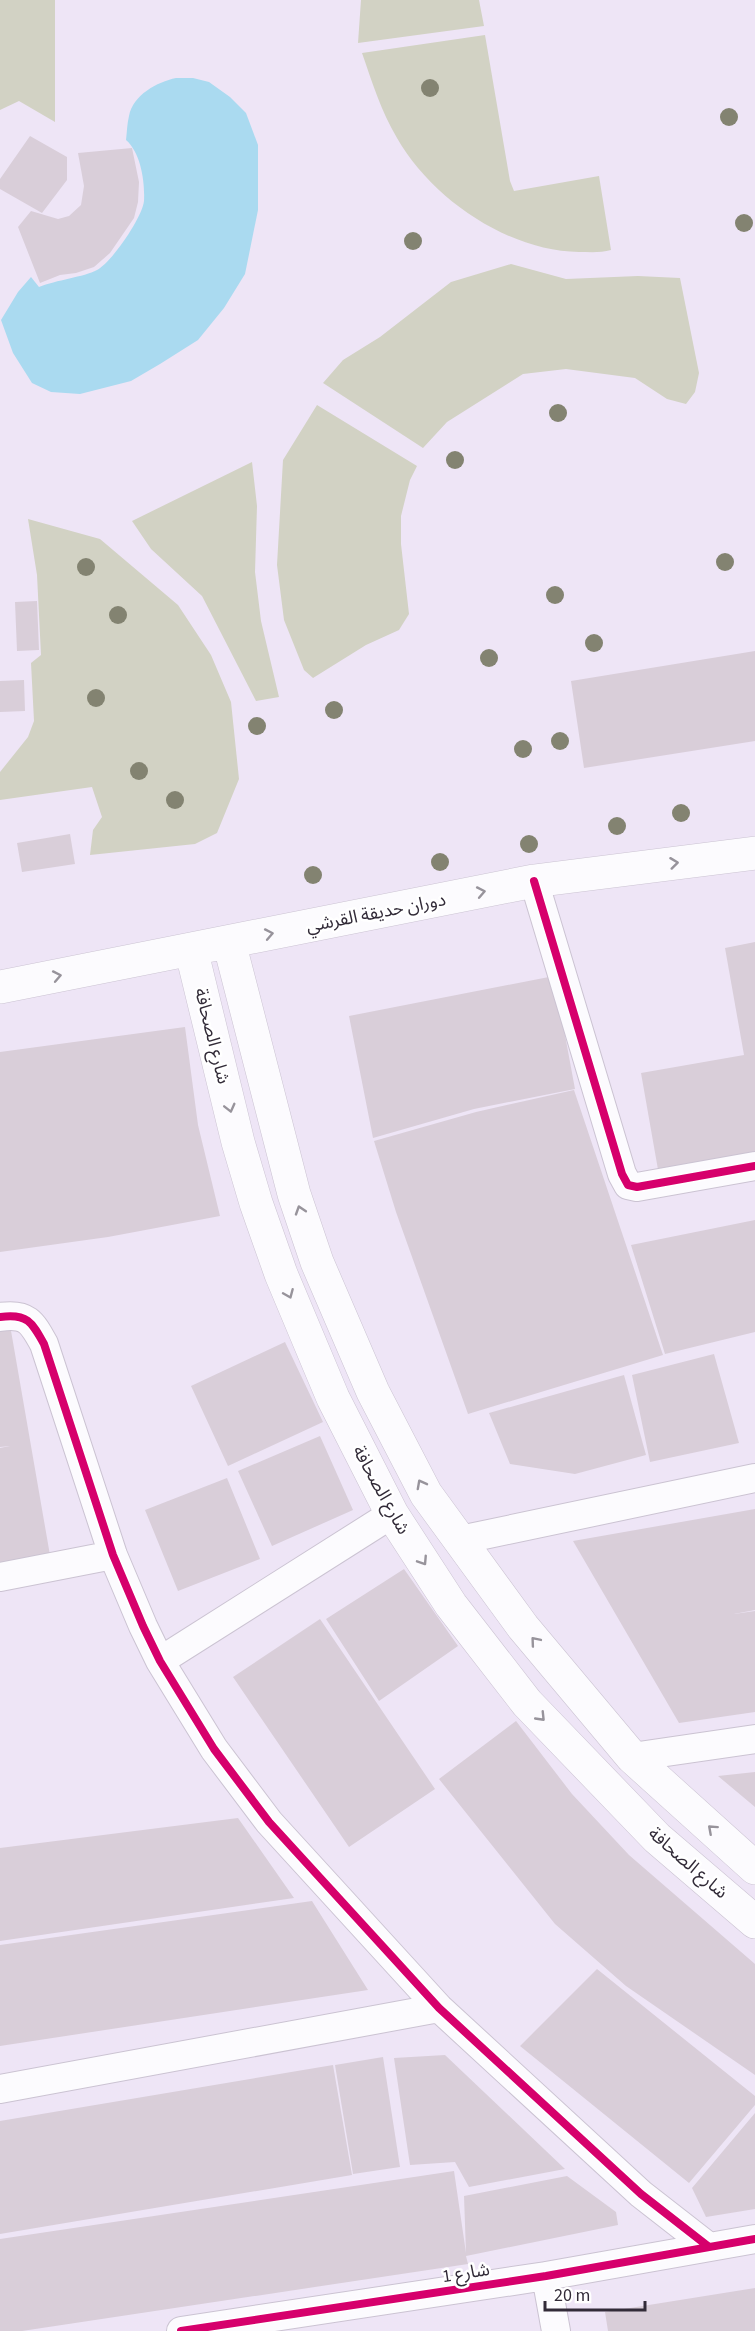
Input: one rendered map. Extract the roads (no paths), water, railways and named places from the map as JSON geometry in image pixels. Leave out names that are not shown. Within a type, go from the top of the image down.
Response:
[{"type":"main road","name":"دوران حديقة القرشي","points":[[0,987],[534,881],[755,853]]},
{"type":"main road","points":[[228,942],[294,1194],[317,1262],[373,1392],[426,1494],[523,1627],[632,1757],[755,1868]]},
{"type":"main road","name":"شارع الصحافة","points":[[191,949],[238,1142],[281,1275],[333,1398],[392,1514],[451,1605],[527,1703],[657,1838],[755,1922]]},
{"type":"street","points":[[534,881],[621,1174],[628,1185],[637,1188],[755,1166]]},
{"type":"street","points":[[0,1317],[21,1317],[30,1321],[35,1327],[44,1344],[113,1555],[142,1626],[160,1661],[214,1749],[268,1822],[439,2008],[641,2194],[709,2247]]},
{"type":"street","points":[[460,1540],[755,1478]]},
{"type":"street","points":[[160,1661],[392,1514]]},
{"type":"street","points":[[0,1577],[113,1555]]},
{"type":"street","points":[[632,1757],[755,1739]]},
{"type":"street","points":[[0,2089],[439,2008]]},
{"type":"street","name":"شارع 1","points":[[181,2331],[546,2276],[755,2239]]},
{"type":"street","points":[[546,2276],[556,2331]]},
{"type":"water","points":[[176,78],[193,78],[209,82],[230,97],[246,113],[258,145],[258,210],[245,274],[224,308],[198,340],[160,364],[131,381],[80,394],[51,392],[32,383],[13,353],[1,320],[18,292],[31,277],[39,287],[97,270],[125,239],[138,218],[144,201],[144,185],[139,160],[126,140],[131,109],[141,96],[154,86]]}]
